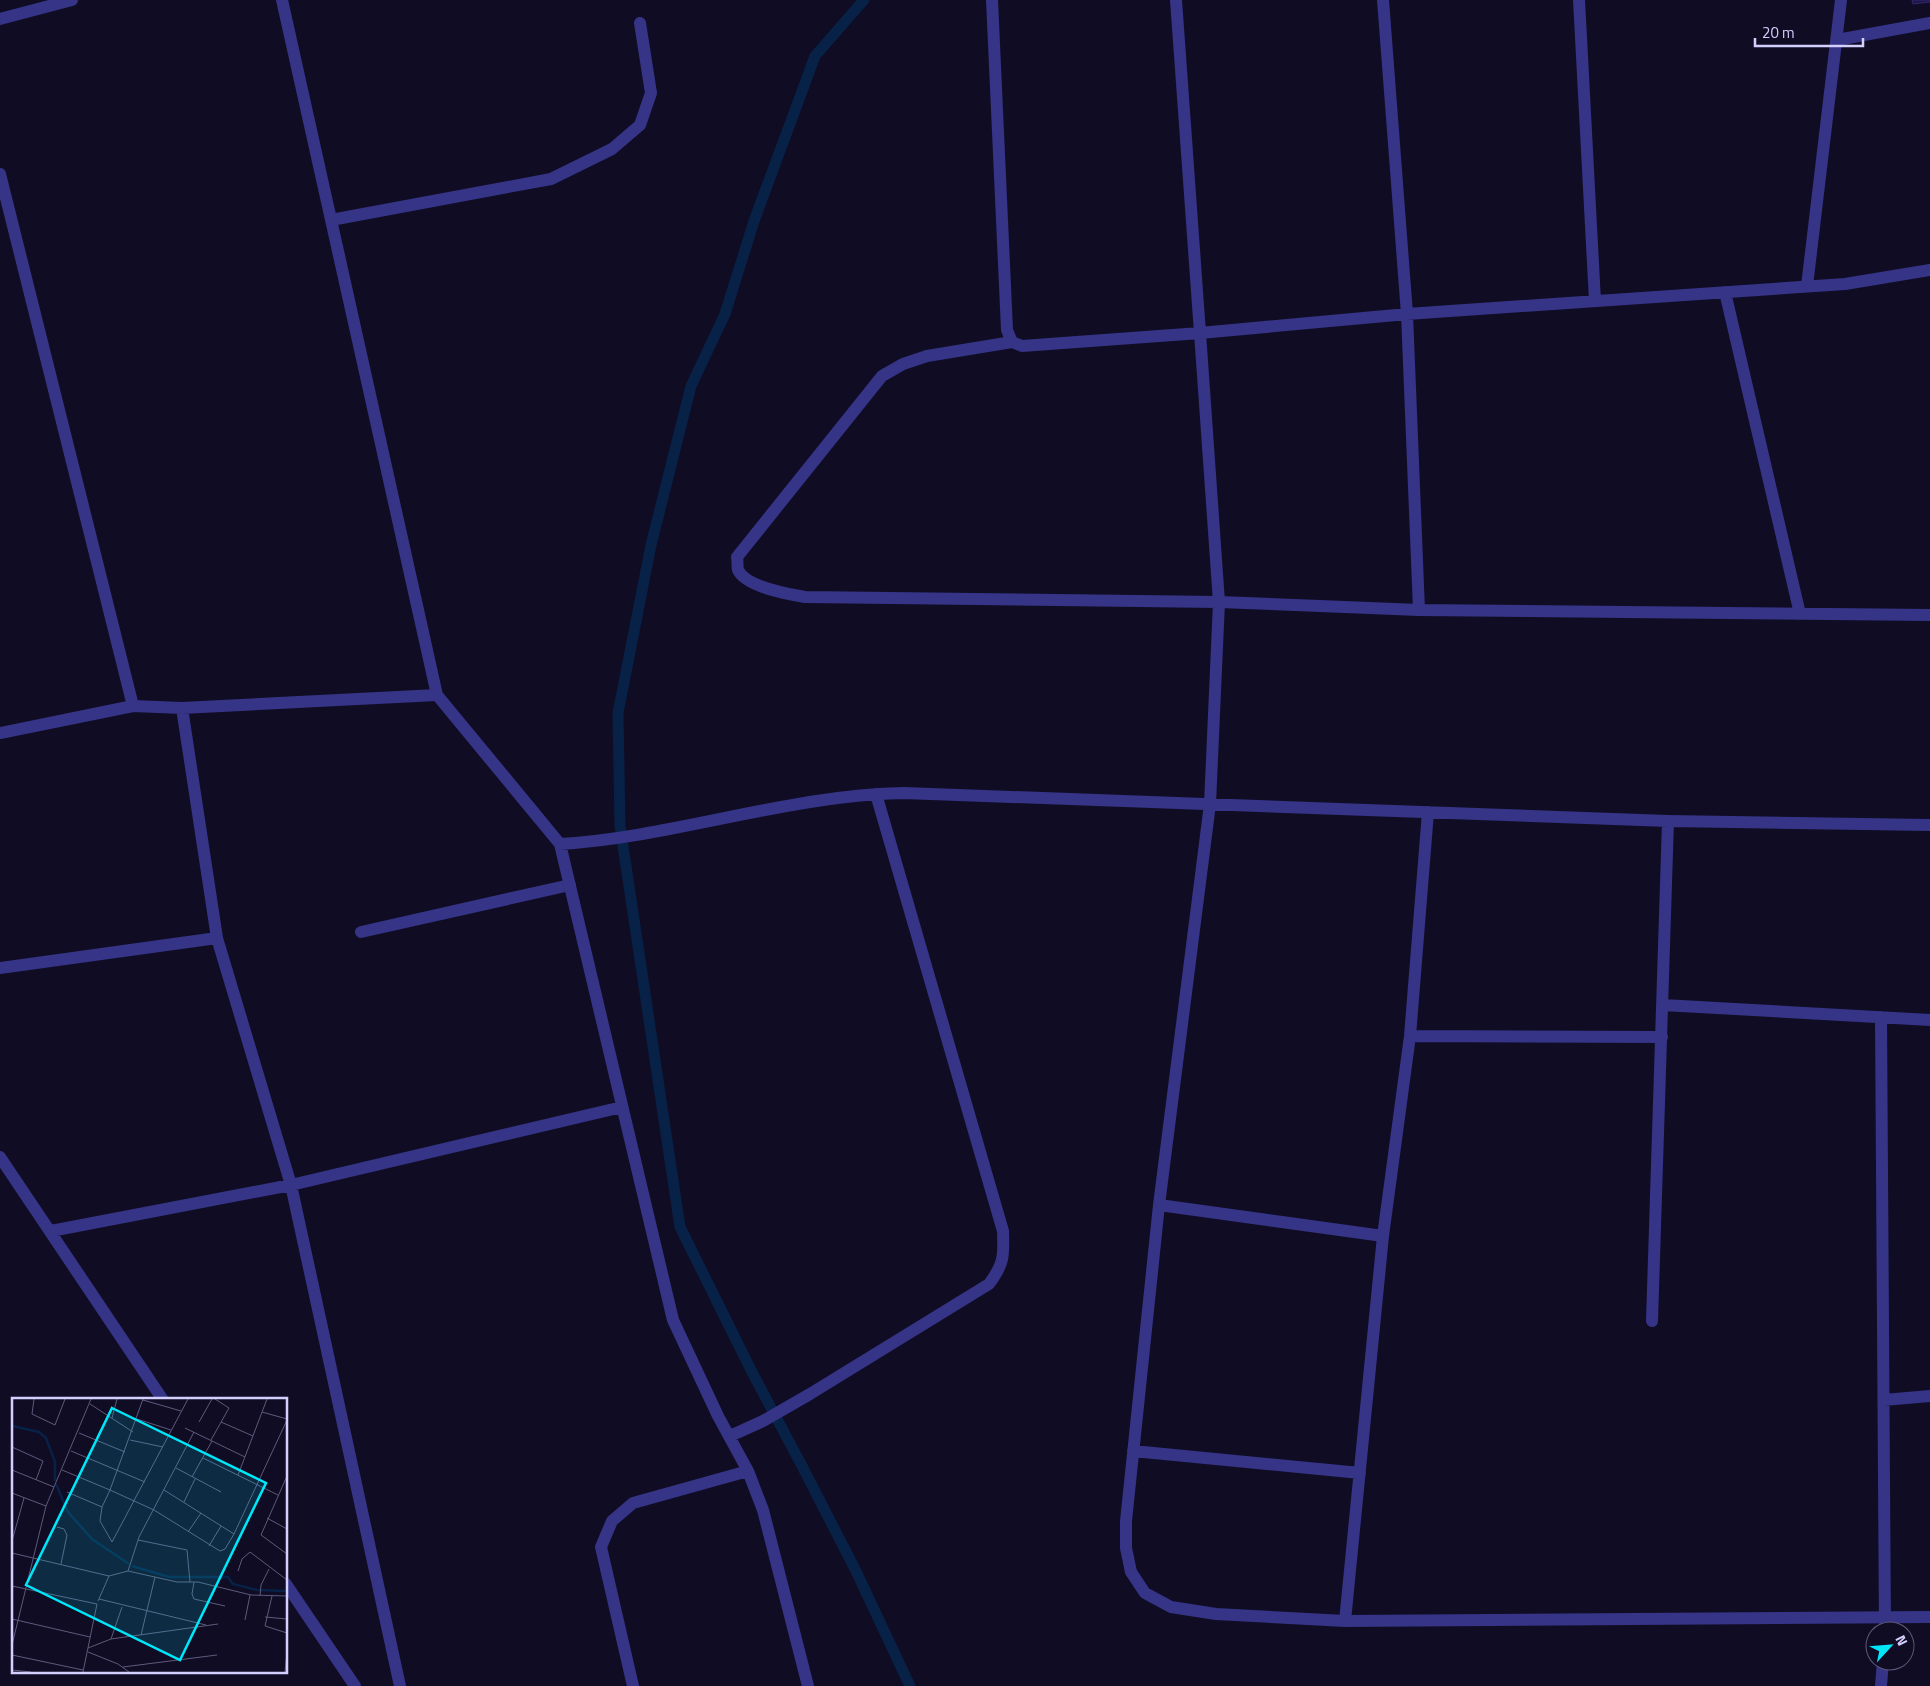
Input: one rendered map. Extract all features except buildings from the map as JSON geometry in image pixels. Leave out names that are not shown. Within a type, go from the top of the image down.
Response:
[{"type":"street","points":[[0,19],[72,0]]},
{"type":"street","points":[[282,0],[437,695],[560,844],[673,1320],[718,1416],[748,1471],[763,1510],[808,1686]]},
{"type":"street","points":[[992,0],[1006,330],[1012,342]]},
{"type":"street","points":[[1176,0],[1219,602],[1210,804],[1159,1205],[1126,1521],[1126,1548],[1131,1572],[1144,1593],[1171,1607],[1216,1614],[1345,1621],[1865,1625]]},
{"type":"street","points":[[1383,0],[1407,314],[1419,610]]},
{"type":"street","points":[[1579,0],[1595,301]]},
{"type":"street","points":[[1806,286],[1841,0]]},
{"type":"street","points":[[1837,40],[1930,23]]},
{"type":"street","points":[[331,220],[551,179],[612,149],[640,126],[651,93],[640,24]]},
{"type":"street","points":[[0,174],[132,706]]},
{"type":"street","points":[[1930,270],[1845,284],[1407,314],[1200,333],[1022,346],[1012,342],[927,356],[903,364],[882,376],[738,558],[738,569],[745,578],[773,591],[805,597],[1219,602],[1419,610],[1930,615]]},
{"type":"street","points":[[1725,292],[1800,614]]},
{"type":"street","points":[[0,733],[132,706],[182,708],[437,695]]},
{"type":"street","points":[[182,708],[217,938],[291,1185],[400,1686]]},
{"type":"street","points":[[560,844],[597,842],[795,804],[876,794],[1668,821],[1930,825]]},
{"type":"street","points":[[730,1436],[763,1421],[810,1394],[989,1284],[1001,1269],[1004,1250],[1003,1232],[876,794]]},
{"type":"street","points":[[1345,1621],[1383,1236],[1410,1036],[1428,812]]},
{"type":"street","points":[[1652,1321],[1668,821]]},
{"type":"street","points":[[361,932],[570,885]]},
{"type":"street","points":[[0,968],[217,938]]},
{"type":"street","points":[[1663,1005],[1930,1020]]},
{"type":"street","points":[[1881,1017],[1886,1621]]},
{"type":"street","points":[[1410,1036],[1662,1037]]},
{"type":"street","points":[[51,1231],[291,1185],[622,1107]]},
{"type":"street","points":[[0,1157],[162,1398]]},
{"type":"street","points":[[1159,1205],[1383,1236]]},
{"type":"street","points":[[1884,1400],[1930,1396]]},
{"type":"street","points":[[1133,1451],[1360,1473]]},
{"type":"street","points":[[633,1686],[601,1547],[612,1521],[633,1503],[748,1471]]},
{"type":"street","points":[[288,1587],[355,1686]]},
{"type":"street","points":[[1908,1621],[1930,1617]]},
{"type":"street","points":[[1881,1686],[1882,1671]]},
{"type":"waterway","points":[[864,0],[815,56],[754,221],[725,314],[691,386],[651,545],[618,713],[620,826],[680,1227],[753,1374],[856,1571],[910,1686]]}]
